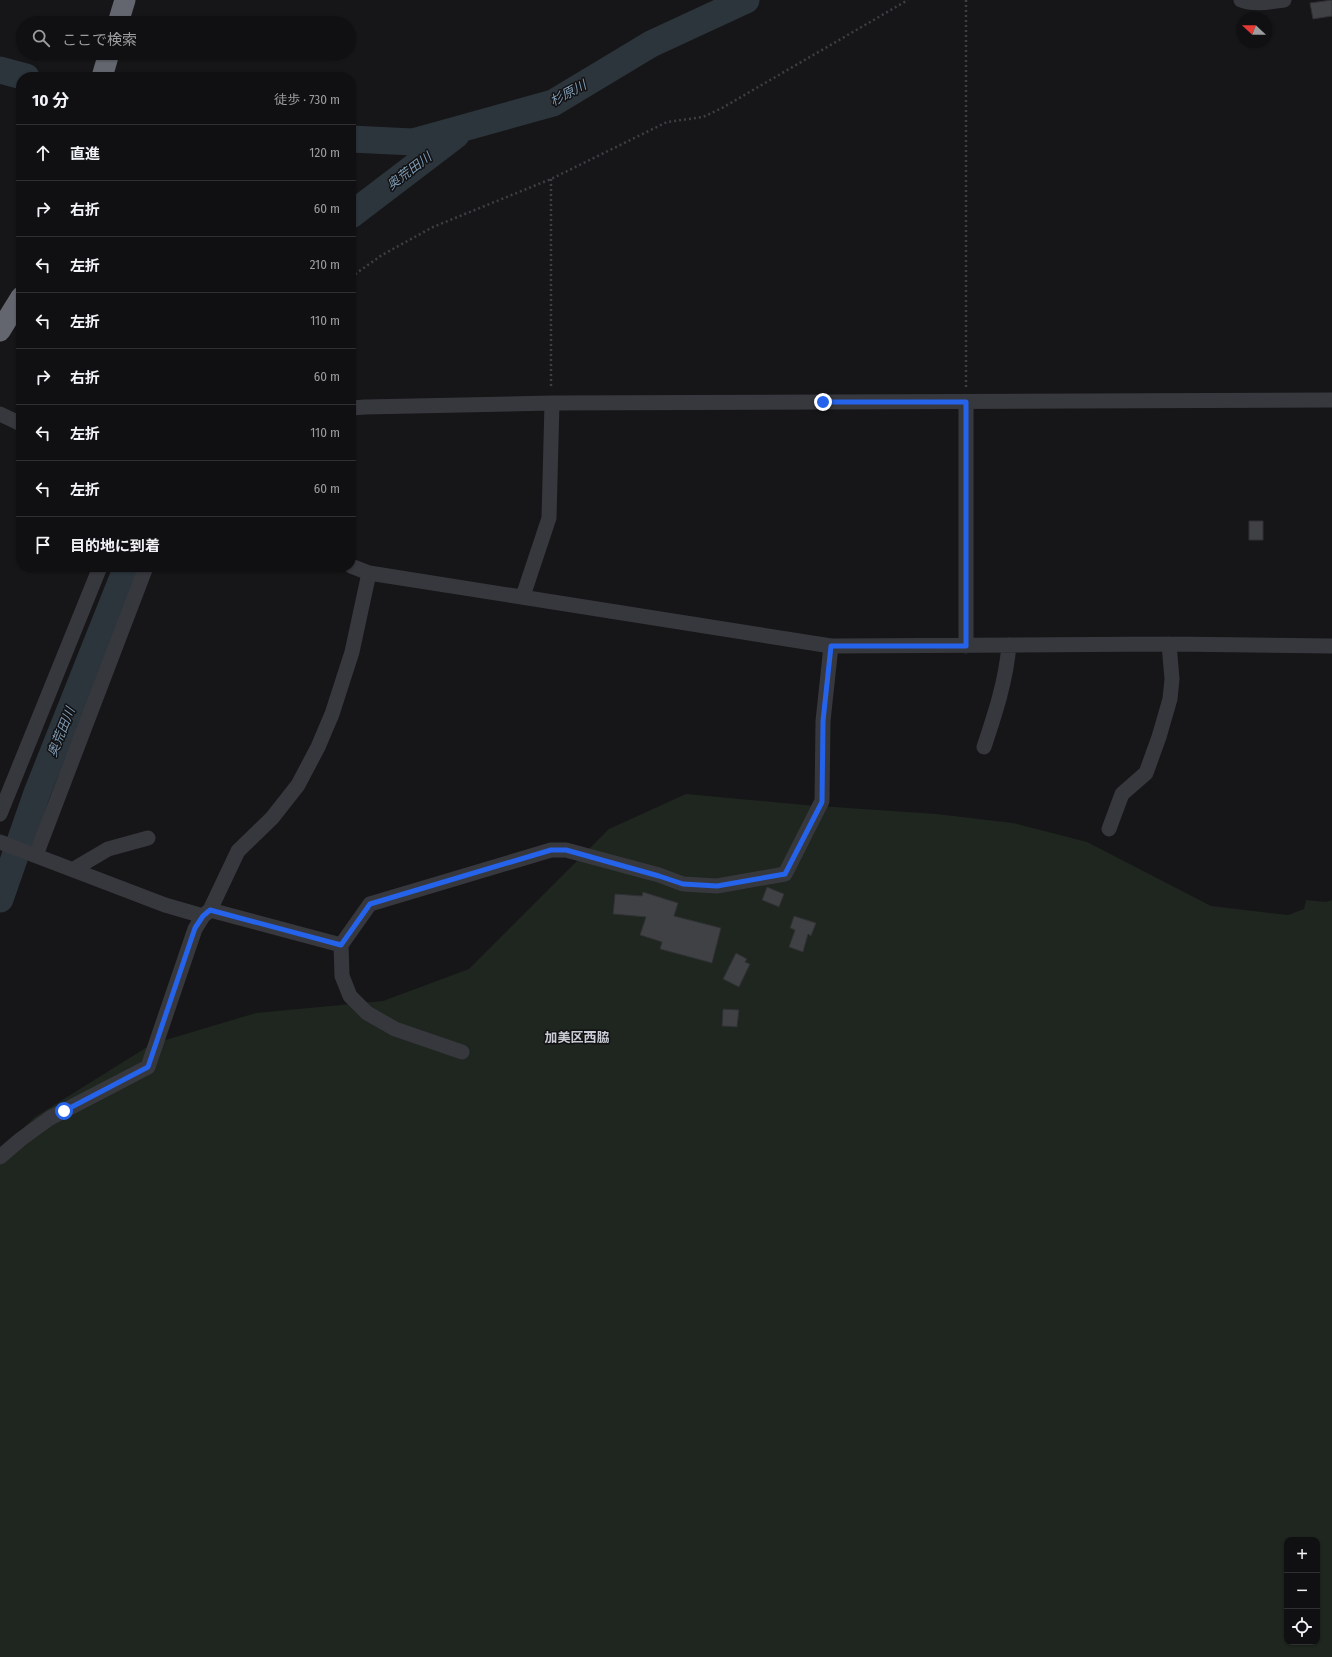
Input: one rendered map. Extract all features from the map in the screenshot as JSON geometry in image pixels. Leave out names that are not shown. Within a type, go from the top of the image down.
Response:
[{"type":"highway","points":[[120,16],[125,0]]},
{"type":"highway","points":[[103,72],[107,60]]},
{"type":"highway","points":[[2,326],[16,305]]},
{"type":"street","points":[[1241,0],[1248,3],[1266,3],[1284,0]]},
{"type":"street","points":[[356,408],[552,403],[1332,400]]},
{"type":"street","points":[[966,402],[966,646]]},
{"type":"street","points":[[523,596],[549,518],[552,403]]},
{"type":"street","points":[[0,414],[16,422]]},
{"type":"street","points":[[356,568],[370,573],[523,596],[831,646],[1169,644],[1332,646]]},
{"type":"street","points":[[0,814],[98,572]]},
{"type":"street","points":[[34,854],[144,572]]},
{"type":"street","points":[[0,1157],[21,1139],[50,1118],[148,1067],[195,928],[207,913],[238,850],[272,818],[298,785],[318,747],[332,714],[352,652],[370,573]]},
{"type":"street","points":[[1110,829],[1122,794],[1146,773],[1159,737],[1170,699],[1172,678],[1169,644]]},
{"type":"street","points":[[462,1052],[394,1029],[368,1014],[350,996],[342,976],[341,945],[370,904],[551,850],[566,850],[683,884],[717,886],[785,874],[822,802],[823,721],[831,646]]},
{"type":"street","points":[[984,747],[1001,695],[1007,666],[1009,646]]},
{"type":"street","points":[[74,869],[108,849],[148,838]]},
{"type":"street","points":[[0,842],[165,905],[207,913],[341,945]]},
{"type":"path","points":[[356,273],[382,255],[433,227],[551,180],[668,122],[703,117],[722,108],[908,0]]},
{"type":"path","points":[[966,0],[966,402]]},
{"type":"path","points":[[551,180],[552,403]]},
{"type":"shaded area","points":[[686,794],[805,805],[936,814],[1013,823],[1087,842],[1211,906],[1288,915],[1304,909],[1306,900],[1326,902],[1332,900],[1332,1657],[0,1657],[0,1150],[35,1117],[152,1044],[256,1013],[383,1001],[469,969],[609,829]]},
{"type":"building","points":[[1332,0],[1332,16],[1313,19],[1310,3]]},
{"type":"building","points":[[1249,521],[1263,521],[1263,540],[1249,540]]},
{"type":"building","points":[[767,887],[784,894],[779,907],[762,900]]},
{"type":"building","points":[[643,892],[678,903],[674,916],[721,928],[712,963],[660,949],[662,942],[640,935],[646,917],[613,914],[615,894],[642,896]]},
{"type":"building","points":[[794,916],[816,923],[811,936],[808,934],[803,952],[789,947],[795,930],[790,928]]},
{"type":"building","points":[[736,953],[747,959],[745,962],[750,964],[739,987],[723,979]]},
{"type":"building","points":[[723,1009],[739,1010],[737,1027],[722,1026]]},
{"type":"waterway","name":"杉原川","points":[[356,139],[413,142],[553,103],[651,44],[746,0]]},
{"type":"waterway","name":"杉原川","points":[[0,70],[16,74]]},
{"type":"waterway","name":"奥荒田川","points":[[356,211],[456,135]]},
{"type":"waterway","name":"奥荒田川","points":[[0,899],[37,793],[125,572]]},
{"type":"district","name":"加美区西脇","points":[[577,1037]]},
{"type":"route","points":[[64,1111],[148,1067],[195,928],[203,916],[210,910],[341,945],[370,904],[551,850],[566,850],[683,884],[717,886],[785,874],[822,802],[823,721],[831,646],[966,646],[966,402],[823,402]]}]
